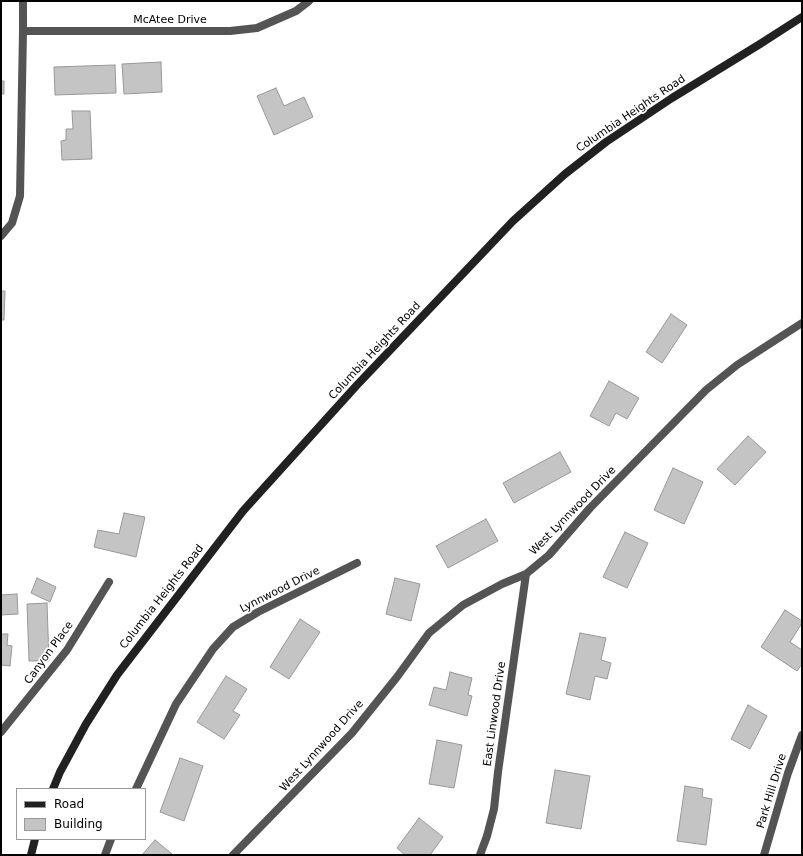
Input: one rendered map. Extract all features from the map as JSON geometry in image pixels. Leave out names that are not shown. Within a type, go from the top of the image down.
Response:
[{"type":"street","points":[[1,236],[12,223],[20,196],[23,1]]},
{"type":"street","name":"McAtee Drive","points":[[23,31],[230,31],[257,28],[296,11],[310,1]]},
{"type":"street","name":"Columbia Heights Road","points":[[53,788],[60,772],[86,724],[117,675],[243,511],[357,385],[513,221],[565,174],[606,142],[672,98],[802,17]]},
{"type":"street","name":"West Lynnwood Drive","points":[[233,855],[352,733],[429,633],[463,606],[502,584],[526,574],[549,554],[590,508],[706,390],[737,365],[802,322]]},
{"type":"street","name":"Lynnwood Drive","points":[[136,788],[176,704],[213,649],[233,627],[258,612],[357,564]]},
{"type":"street","name":"East Linwood Drive","points":[[480,855],[494,809],[526,574]]},
{"type":"street","name":"Canyon Place","points":[[1,732],[67,650],[109,582]]},
{"type":"street","name":"Park Hill Drive","points":[[764,855],[788,773],[802,735]]},
{"type":"street","points":[[31,855],[35,840]]},
{"type":"street","points":[[105,855],[111,840]]},
{"type":"building","points":[[161,62],[162,92],[124,94],[122,64]]},
{"type":"building","points":[[115,65],[116,93],[55,95],[54,67]]},
{"type":"building","points":[[1,81],[4,81],[4,94],[1,94]]},
{"type":"building","points":[[276,88],[284,106],[304,97],[313,117],[274,135],[257,96]]},
{"type":"building","points":[[72,111],[90,111],[92,159],[62,160],[61,141],[66,140],[66,129],[73,129]]},
{"type":"building","points":[[1,291],[5,291],[4,320],[1,320]]},
{"type":"building","points":[[671,314],[687,325],[662,363],[646,352]]},
{"type":"building","points":[[609,381],[639,398],[627,419],[616,413],[609,426],[590,416]]},
{"type":"building","points":[[748,436],[766,452],[735,485],[717,469]]},
{"type":"building","points":[[560,452],[571,472],[514,503],[503,483]]},
{"type":"building","points":[[673,468],[703,482],[684,524],[654,510]]},
{"type":"building","points":[[124,513],[145,517],[136,557],[94,547],[98,530],[119,534]]},
{"type":"building","points":[[486,519],[498,541],[448,568],[436,546]]},
{"type":"building","points":[[625,532],[648,543],[627,588],[603,577]]},
{"type":"building","points":[[37,578],[56,587],[50,602],[31,593]]},
{"type":"building","points":[[395,578],[420,584],[411,621],[386,614]]},
{"type":"building","points":[[17,594],[18,614],[1,615],[1,595]]},
{"type":"building","points":[[47,603],[49,661],[29,661],[27,604]]},
{"type":"building","points":[[785,610],[802,621],[790,642],[802,650],[802,664],[797,671],[761,647]]},
{"type":"building","points":[[300,619],[320,632],[289,679],[270,667]]},
{"type":"building","points":[[580,633],[606,638],[601,660],[611,663],[607,679],[595,676],[590,700],[566,694]]},
{"type":"building","points":[[1,634],[8,634],[7,645],[12,646],[10,666],[1,665]]},
{"type":"building","points":[[450,672],[472,678],[468,695],[472,696],[467,716],[429,705],[434,687],[446,690]]},
{"type":"building","points":[[226,676],[247,689],[233,711],[240,715],[224,739],[197,722]]},
{"type":"building","points":[[748,705],[767,716],[750,749],[731,739]]},
{"type":"building","points":[[437,740],[462,745],[454,788],[429,784]]},
{"type":"building","points":[[180,758],[203,766],[184,821],[160,812]]},
{"type":"building","points":[[555,770],[590,776],[581,829],[546,823]]},
{"type":"building","points":[[685,786],[703,789],[702,797],[712,799],[706,845],[677,841]]},
{"type":"building","points":[[419,818],[443,837],[430,855],[405,855],[397,848]]},
{"type":"building","points":[[155,840],[172,854],[142,855]]}]
